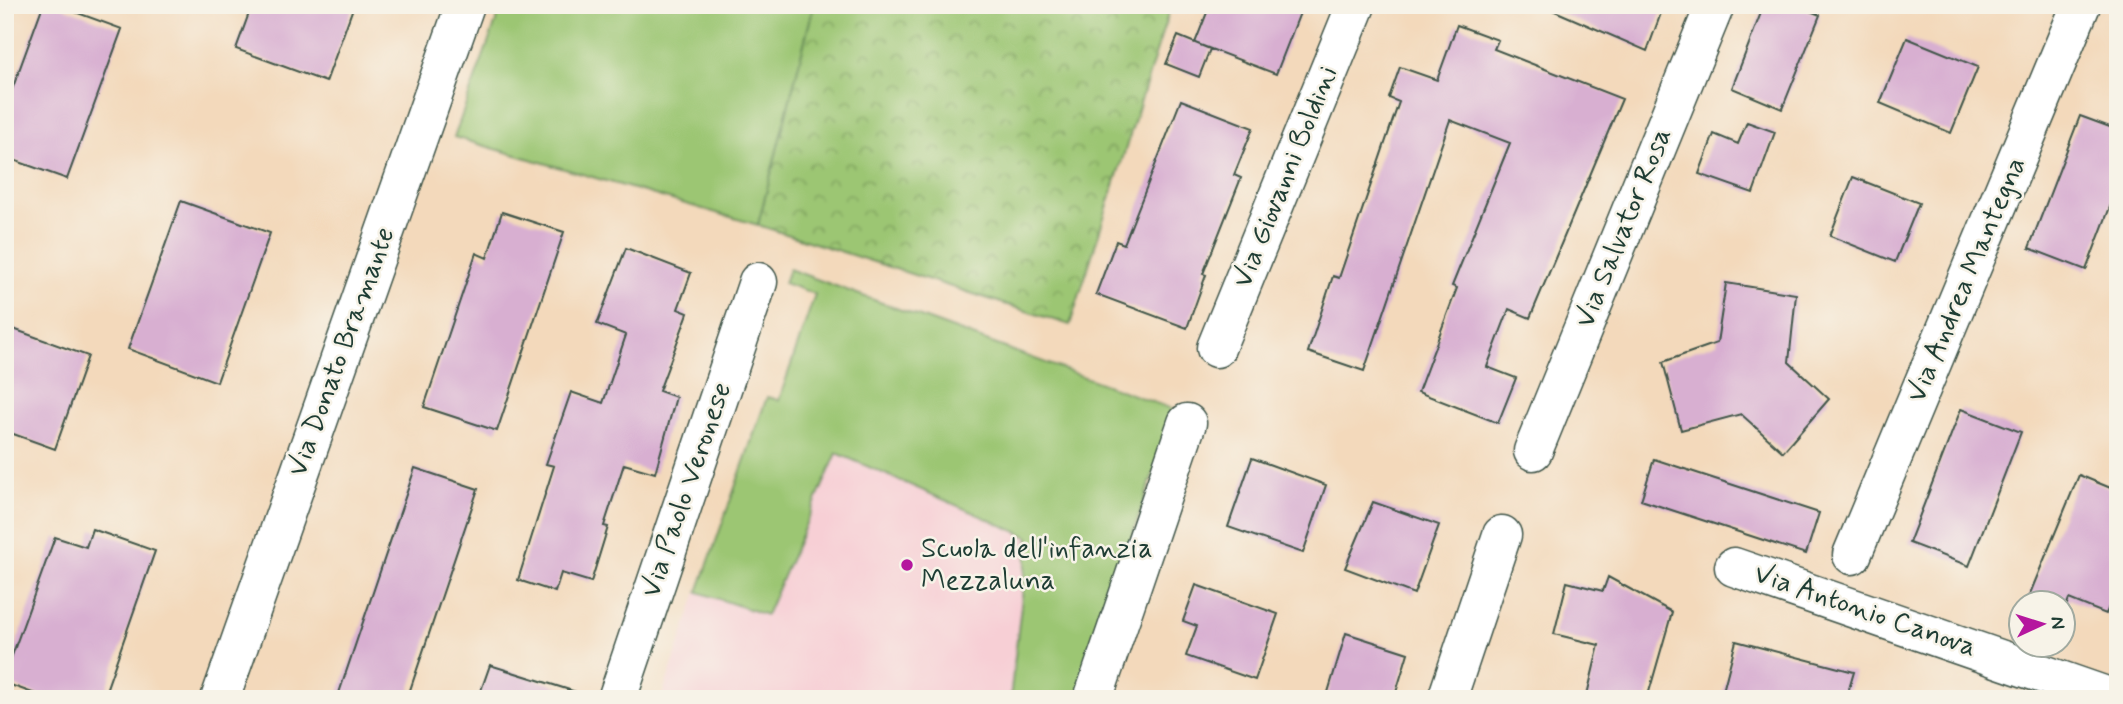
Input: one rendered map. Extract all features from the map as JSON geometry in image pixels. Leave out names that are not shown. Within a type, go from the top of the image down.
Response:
[{"type":"street","name":"Via Donato Bramante","points":[[220,699],[466,5]]},
{"type":"street","name":"Via Giovanni Boldini","points":[[1216,348],[1356,5]]},
{"type":"street","name":"Via Salvator Rosa","points":[[1533,451],[1716,5]]},
{"type":"street","name":"Via Andrea Mantegna","points":[[1852,555],[2081,5]]},
{"type":"street","name":"Via Paolo Veronese","points":[[617,699],[758,282]]},
{"type":"street","points":[[1093,699],[1187,423]]},
{"type":"street","points":[[1447,699],[1502,535]]},
{"type":"street","name":"Via Antonio Canova","points":[[1734,567],[2115,699]]},
{"type":"shaded area","name":"Scuola dell'infanzia Mezzaluna","points":[[837,453],[1029,538],[1010,699],[661,699],[697,592],[766,614]]},
{"type":"green space","points":[[502,5],[814,5],[758,225],[454,137]]},
{"type":"green space","points":[[814,5],[1171,5],[1070,325],[758,225]]},
{"type":"green space","points":[[789,269],[1175,410],[1076,699],[1010,699],[1029,537],[837,453],[766,615],[698,592],[767,397],[779,400],[815,294],[784,283]]},
{"type":"building","points":[[43,5],[56,5],[122,29],[67,179],[5,157],[5,109]]},
{"type":"building","points":[[252,5],[354,5],[326,82],[236,49]]},
{"type":"building","points":[[1210,5],[1303,5],[1276,74],[1195,43]]},
{"type":"building","points":[[1541,5],[1664,5],[1647,51]]},
{"type":"building","points":[[1764,5],[1795,5],[1820,15],[1782,109],[1732,88]]},
{"type":"building","points":[[1457,25],[1498,40],[1494,49],[1622,99],[1530,318],[1509,309],[1487,367],[1516,378],[1498,423],[1418,392],[1457,288],[1452,286],[1510,143],[1450,120],[1364,371],[1308,352],[1333,276],[1339,278],[1399,102],[1389,98],[1400,67],[1437,80]]},
{"type":"building","points":[[1178,36],[1210,49],[1199,77],[1166,64]]},
{"type":"building","points":[[1907,38],[1978,67],[1951,133],[1880,103]]},
{"type":"building","points":[[1181,100],[1253,128],[1234,175],[1241,178],[1203,274],[1206,275],[1187,328],[1096,294],[1116,241],[1124,244]]},
{"type":"building","points":[[2080,116],[2118,130],[2118,186],[2086,270],[2029,248]]},
{"type":"building","points":[[1747,122],[1775,132],[1753,193],[1699,174],[1714,134],[1738,144]]},
{"type":"building","points":[[1853,177],[1919,203],[1895,262],[1830,236]]},
{"type":"building","points":[[181,201],[270,233],[217,382],[128,349]]},
{"type":"building","points":[[502,212],[564,232],[497,431],[424,407],[476,253],[487,258]]},
{"type":"building","points":[[626,248],[691,273],[678,309],[688,313],[659,391],[676,397],[655,473],[624,464],[604,526],[608,527],[591,582],[561,573],[555,592],[518,580],[554,466],[546,464],[571,392],[603,403],[626,335],[597,324]]},
{"type":"building","points":[[1726,283],[1796,294],[1789,362],[1829,399],[1783,452],[1741,414],[1681,430],[1663,362],[1717,343]]},
{"type":"building","points":[[5,326],[88,356],[55,449],[5,431]]},
{"type":"building","points":[[1961,409],[2021,432],[1969,566],[1909,543]]},
{"type":"building","points":[[1252,458],[1326,485],[1303,553],[1228,527]]},
{"type":"building","points":[[1654,459],[1819,513],[1806,554],[1641,500]]},
{"type":"building","points":[[415,468],[478,489],[407,699],[337,699]]},
{"type":"building","points":[[2079,475],[2118,491],[2118,584],[2106,614],[2078,603],[2078,588],[2032,588]]},
{"type":"building","points":[[1373,502],[1439,525],[1414,594],[1345,568]]},
{"type":"building","points":[[92,529],[155,551],[103,699],[49,699],[5,683],[5,675],[55,537],[86,547]]},
{"type":"building","points":[[1608,577],[1672,612],[1647,699],[1586,699],[1599,645],[1554,634],[1567,582],[1603,591]]},
{"type":"building","points":[[1196,585],[1278,614],[1255,680],[1186,656],[1197,626],[1183,621]]},
{"type":"building","points":[[1346,633],[1408,653],[1394,699],[1326,699]]},
{"type":"building","points":[[1736,641],[1854,672],[1846,699],[1721,699]]},
{"type":"building","points":[[490,665],[576,692],[575,699],[478,699]]},
{"type":"place","name":"Scuola dell'infanzia Mezzaluna","points":[[907,565]]}]
